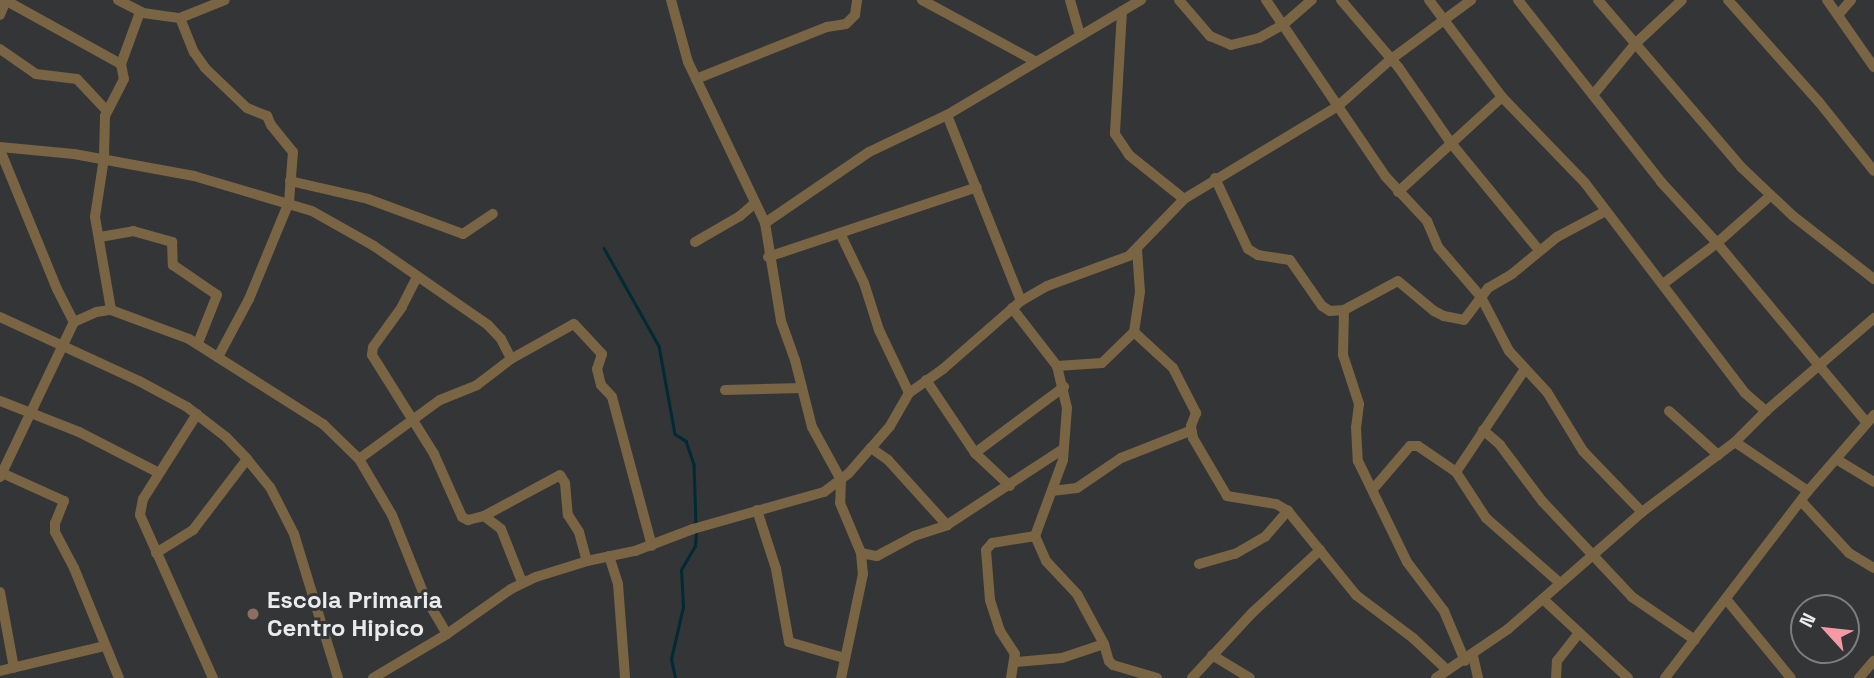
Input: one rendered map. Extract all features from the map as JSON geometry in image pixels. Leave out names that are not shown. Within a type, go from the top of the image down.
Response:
[{"type":"street","points":[[0,15],[6,0],[121,64]]},
{"type":"street","points":[[121,1],[141,12],[180,18],[225,0]]},
{"type":"street","points":[[671,0],[682,47],[765,223],[777,310],[814,432],[841,480],[840,503],[861,553],[863,573],[841,678]]},
{"type":"street","points":[[696,79],[827,27],[846,24],[855,15],[857,0]]},
{"type":"street","points":[[1070,0],[1080,34]]},
{"type":"street","points":[[765,223],[869,152],[947,115],[1140,0]]},
{"type":"street","points":[[1180,0],[1210,36],[1231,45],[1259,38],[1284,24],[1312,0]]},
{"type":"street","points":[[1266,0],[1398,192],[1427,221],[1438,247],[1481,297],[1503,342],[1547,392],[1583,451],[1642,512]]},
{"type":"street","points":[[1341,0],[1399,68],[1451,143],[1539,250]]},
{"type":"street","points":[[1429,0],[1502,97],[1584,183],[1745,393],[1766,411]]},
{"type":"street","points":[[373,678],[388,674],[522,582],[587,561],[652,546],[697,528],[757,510],[816,496],[841,480],[871,448],[890,426],[909,393],[1016,305],[1047,286],[1119,261],[1138,249],[1184,199],[1338,106],[1390,60],[1446,22],[1471,0]]},
{"type":"street","points":[[1518,0],[1661,182],[1717,243],[1818,366],[1871,419],[1808,491],[1665,678]]},
{"type":"street","points":[[1598,0],[1741,167],[1874,279]]},
{"type":"street","points":[[1593,95],[1635,44],[1682,0]]},
{"type":"street","points":[[1728,0],[1819,102],[1874,171]]},
{"type":"street","points":[[1827,0],[1874,67]]},
{"type":"street","points":[[1838,15],[1851,0]]},
{"type":"street","points":[[927,2],[1035,61]]},
{"type":"street","points":[[1122,11],[1115,134],[1129,155],[1184,199]]},
{"type":"street","points":[[111,310],[95,217],[104,158],[107,111],[124,79],[121,64],[141,12]]},
{"type":"street","points":[[180,18],[194,52],[205,68],[247,108],[267,116],[271,125],[291,146],[294,160],[289,202],[249,299],[218,357]]},
{"type":"street","points":[[0,49],[36,74],[77,79],[107,111]]},
{"type":"street","points":[[1398,192],[1502,97]]},
{"type":"street","points":[[947,115],[977,187],[1016,305],[1057,366],[1064,387],[1067,418],[1063,449],[1052,491],[1035,536],[1046,561],[1077,594],[1113,665],[1157,678]]},
{"type":"street","points":[[74,322],[57,289],[0,149],[104,158],[194,176],[289,202],[354,234],[488,325],[501,339],[511,359]]},
{"type":"street","points":[[1215,178],[1248,249],[1258,256],[1290,260],[1322,306],[1330,312],[1344,310],[1394,281],[1434,310],[1460,321],[1481,297],[1539,250],[1557,237],[1606,211]]},
{"type":"street","points":[[290,180],[368,199],[463,234],[493,214]]},
{"type":"street","points":[[768,257],[977,187]]},
{"type":"street","points":[[1663,284],[1717,243],[1771,195]]},
{"type":"street","points":[[695,242],[740,216],[755,203]]},
{"type":"street","points":[[100,237],[133,231],[172,242],[173,265],[217,295],[198,343]]},
{"type":"street","points":[[839,233],[864,283],[879,330],[909,393]]},
{"type":"street","points":[[1057,366],[1102,363],[1134,332],[1140,292],[1138,249]]},
{"type":"street","points":[[417,277],[402,307],[371,351],[411,421],[434,454],[461,517],[468,520],[484,516],[560,475],[565,483],[568,515],[579,532],[587,561]]},
{"type":"street","points":[[119,678],[55,532],[55,523],[64,501],[1,475],[74,322],[96,312],[111,310],[198,343],[246,378],[323,424],[359,459],[391,515],[425,597],[447,634]]},
{"type":"street","points":[[1344,310],[1343,355],[1359,404],[1356,426],[1358,461],[1374,488],[1407,562],[1439,603],[1479,678]]},
{"type":"street","points":[[0,317],[139,381],[197,414],[247,460],[270,487],[294,534],[338,678]]},
{"type":"street","points":[[1436,678],[1469,659],[1642,512],[1735,442],[1766,411],[1874,318]]},
{"type":"street","points":[[359,459],[440,400],[486,380],[511,359],[574,324],[602,354],[597,369],[601,385],[612,397],[652,546]]},
{"type":"street","points":[[1134,332],[1173,368],[1196,413],[1190,431],[1227,496],[1276,503],[1288,511],[1356,595],[1413,638],[1447,670]]},
{"type":"street","points":[[1457,472],[1525,369]]},
{"type":"street","points":[[926,380],[975,453],[1010,486]]},
{"type":"street","points":[[975,453],[1064,387]]},
{"type":"street","points":[[725,390],[802,388]]},
{"type":"street","points":[[0,401],[79,432],[159,473]]},
{"type":"street","points":[[1669,411],[1718,455]]},
{"type":"street","points":[[197,414],[139,506],[156,554],[210,677]]},
{"type":"street","points":[[1483,430],[1500,445],[1542,501],[1641,605],[1695,640]]},
{"type":"street","points":[[1052,491],[1077,488],[1121,458],[1190,431]]},
{"type":"street","points":[[1735,442],[1808,491]]},
{"type":"street","points":[[1374,488],[1413,444],[1457,472],[1486,518],[1560,583]]},
{"type":"street","points":[[871,448],[888,460],[947,525]]},
{"type":"street","points":[[861,553],[877,556],[914,536],[947,525],[1063,449]]},
{"type":"street","points":[[1836,459],[1874,482]]},
{"type":"street","points":[[156,554],[192,530],[247,460]]},
{"type":"street","points":[[1801,501],[1849,553],[1874,568]]},
{"type":"street","points":[[757,510],[776,569],[789,642],[844,658]]},
{"type":"street","points":[[1199,564],[1235,554],[1257,542],[1288,511]]},
{"type":"street","points":[[484,516],[504,534],[522,582]]},
{"type":"street","points":[[1011,678],[1015,662],[1014,650],[1000,631],[989,600],[986,550],[992,543],[1035,536]]},
{"type":"street","points":[[1192,678],[1252,613],[1321,550]]},
{"type":"street","points":[[609,556],[618,583],[625,678]]},
{"type":"street","points":[[0,592],[14,668]]},
{"type":"street","points":[[1543,598],[1628,678]]},
{"type":"street","points":[[1726,600],[1791,678]]},
{"type":"street","points":[[1556,678],[1555,665],[1579,633]]},
{"type":"street","points":[[1015,662],[1062,658],[1104,644]]},
{"type":"street","points":[[0,671],[105,646]]},
{"type":"street","points":[[1212,656],[1250,678]]},
{"type":"street","points":[[1859,678],[1874,661]]},
{"type":"waterway","points":[[604,248],[659,346],[675,434],[686,441],[694,464],[696,525]]},
{"type":"waterway","points":[[675,678],[671,659],[683,607],[681,570],[695,546],[696,532]]},
{"type":"place","name":"Escola Primaria Centro Hipico","points":[[253,614]]}]
